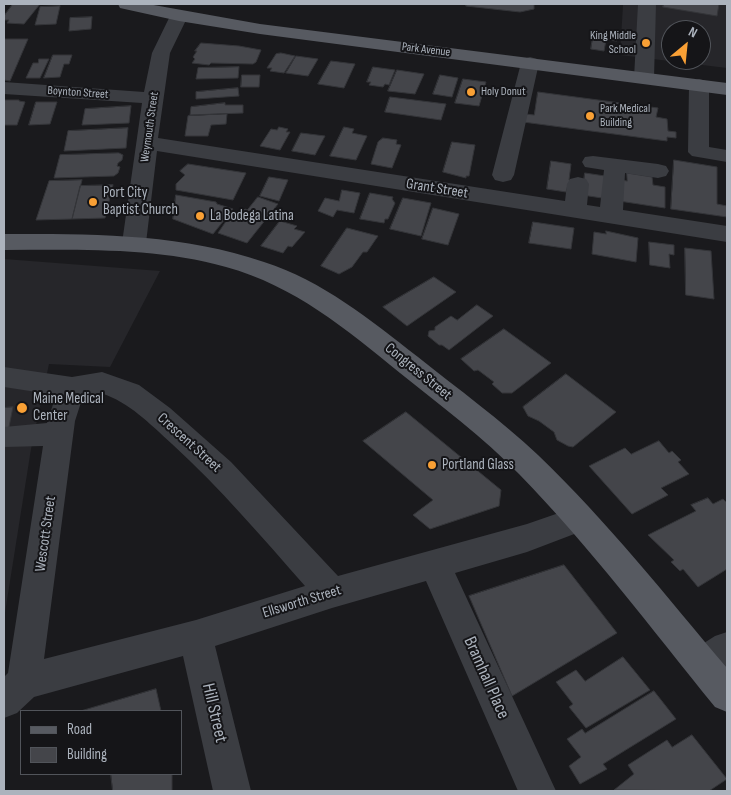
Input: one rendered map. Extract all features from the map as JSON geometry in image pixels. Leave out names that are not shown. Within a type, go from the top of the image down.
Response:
[{"type":"main road","name":"Park Avenue","points":[[126,4],[179,16],[260,29],[727,89]]},
{"type":"main road","name":"Congress Street","points":[[4,242],[134,243],[192,250],[229,259],[265,271],[300,286],[363,329],[495,434],[530,466],[714,656],[727,695]]},
{"type":"street","points":[[644,78],[647,4]]},
{"type":"street","name":"Weymouth Street","points":[[134,243],[153,98],[161,53],[179,16]]},
{"type":"street","points":[[503,175],[530,63]]},
{"type":"street","points":[[699,85],[699,152],[727,156]]},
{"type":"street","name":"Boynton Street","points":[[4,88],[153,98]]},
{"type":"street","name":"Grant Street","points":[[147,144],[727,234]]},
{"type":"street","points":[[593,162],[658,171]]},
{"type":"street","points":[[611,216],[616,165]]},
{"type":"street","points":[[575,210],[578,184]]},
{"type":"street","name":"Crescent Street","points":[[4,377],[72,388],[102,382],[129,392],[160,416],[221,471],[332,593]]},
{"type":"street","name":"Wescott Street","points":[[14,691],[61,420],[72,388]]},
{"type":"street","points":[[7,437],[59,434]]},
{"type":"street","name":"Ellsworth Street","points":[[14,691],[332,593],[527,538],[579,518]]},
{"type":"street","name":"Bramhall Place","points":[[435,565],[537,791]]},
{"type":"street","name":"Hill Street","points":[[196,636],[232,791]]},
{"type":"shaded area","name":"King Middle School","points":[[614,4],[727,4],[727,68],[711,66],[711,20],[661,20],[661,60],[620,55],[623,5]]},
{"type":"shaded area","name":"Maine Medical Center","points":[[4,259],[160,271],[110,367],[49,364],[31,449],[4,619]]},
{"type":"building","points":[[13,4],[40,4],[24,24],[7,23],[9,20],[4,20],[4,16]]},
{"type":"building","points":[[467,4],[534,4],[534,9],[520,12],[466,6]]},
{"type":"building","points":[[664,4],[719,4],[717,16],[663,7]]},
{"type":"building","points":[[60,6],[56,24],[35,25],[40,7]]},
{"type":"building","points":[[92,17],[91,29],[69,31],[70,18]]},
{"type":"building","points":[[594,31],[618,34],[617,41],[606,40],[604,51],[591,49]]},
{"type":"building","points":[[4,39],[28,39],[10,81],[4,80]]},
{"type":"building","points":[[201,43],[261,50],[256,62],[253,64],[211,63],[209,65],[192,63],[197,51],[195,51]]},
{"type":"building","points":[[281,53],[295,56],[284,73],[270,71],[272,68],[267,68],[276,54]]},
{"type":"building","points":[[53,55],[72,55],[69,64],[64,64],[60,77],[44,78]]},
{"type":"building","points":[[296,56],[318,59],[308,76],[286,73]]},
{"type":"building","points":[[39,59],[49,59],[40,78],[26,78],[33,63],[38,63]]},
{"type":"building","points":[[331,61],[355,64],[344,88],[318,84]]},
{"type":"building","points":[[239,67],[238,78],[196,79],[198,68]]},
{"type":"building","points":[[373,67],[395,70],[389,85],[385,84],[383,87],[369,85],[371,82],[367,82]]},
{"type":"building","points":[[397,70],[424,74],[415,94],[388,91]]},
{"type":"building","points":[[242,75],[260,75],[259,87],[241,87]]},
{"type":"building","points":[[440,75],[458,78],[452,97],[433,94]]},
{"type":"building","name":"Holy Donut","points":[[463,79],[486,82],[479,106],[455,103]]},
{"type":"building","points":[[238,88],[239,96],[196,99],[196,92]]},
{"type":"building","name":"Park Medical Building","points":[[538,92],[658,108],[656,117],[667,119],[668,131],[676,132],[676,138],[667,137],[667,141],[523,122],[525,114],[534,115]]},
{"type":"building","points":[[390,97],[446,104],[441,120],[385,112]]},
{"type":"building","points":[[5,100],[25,102],[17,125],[4,125]]},
{"type":"building","points":[[36,102],[57,102],[50,124],[29,125]]},
{"type":"building","points":[[225,103],[225,105],[243,105],[243,113],[190,115],[191,107]]},
{"type":"building","points":[[131,106],[129,123],[82,125],[85,109]]},
{"type":"building","points":[[227,114],[226,124],[211,125],[208,136],[185,136],[188,116]]},
{"type":"building","points":[[279,127],[288,129],[286,132],[290,132],[280,150],[260,146],[271,129],[277,130]]},
{"type":"building","points":[[344,127],[354,129],[352,133],[367,136],[356,160],[330,156]]},
{"type":"building","points":[[128,128],[126,148],[64,151],[68,131]]},
{"type":"building","points":[[301,133],[325,136],[315,155],[292,151]]},
{"type":"building","points":[[383,138],[397,140],[396,144],[401,145],[392,168],[371,164],[378,142]]},
{"type":"building","points":[[452,142],[475,145],[469,176],[466,176],[466,178],[443,172]]},
{"type":"building","points":[[119,153],[123,155],[122,160],[117,166],[120,167],[118,173],[114,176],[54,178],[60,155]]},
{"type":"building","points":[[674,160],[717,167],[717,204],[727,206],[727,217],[671,209]]},
{"type":"building","points":[[551,161],[571,164],[569,180],[575,181],[568,185],[566,192],[547,189]]},
{"type":"building","points":[[188,164],[246,173],[233,200],[176,190],[176,184],[185,175],[180,171]]},
{"type":"building","points":[[585,173],[605,176],[602,198],[582,195]]},
{"type":"building","points":[[627,173],[652,177],[653,185],[665,187],[665,208],[619,201],[621,180],[627,181]]},
{"type":"building","points":[[269,177],[288,180],[279,201],[260,196]]},
{"type":"building","points":[[82,180],[72,219],[36,220],[49,181]]},
{"type":"building","name":"Port City Baptist Church","points":[[113,185],[105,218],[72,219],[80,186]]},
{"type":"building","points":[[342,190],[360,193],[354,213],[337,210],[333,217],[318,211],[325,198],[339,201]]},
{"type":"building","points":[[370,193],[393,197],[392,199],[395,203],[388,219],[385,219],[384,223],[360,219]]},
{"type":"building","name":"La Bodega Latina","points":[[176,195],[216,202],[233,209],[213,234],[173,219]]},
{"type":"building","points":[[258,197],[278,204],[247,243],[218,233],[233,211],[241,213],[245,209],[247,210]]},
{"type":"building","points":[[403,198],[431,203],[421,236],[390,229]]},
{"type":"building","points":[[433,208],[459,214],[448,245],[422,239]]},
{"type":"building","points":[[280,221],[297,226],[294,229],[305,232],[292,247],[288,246],[283,253],[261,246]]},
{"type":"building","points":[[533,222],[574,228],[571,249],[529,243]]},
{"type":"building","points":[[347,228],[378,236],[367,252],[363,252],[352,267],[339,274],[321,266]]},
{"type":"building","points":[[606,231],[638,238],[636,262],[592,254],[594,232],[606,234]]},
{"type":"building","points":[[649,242],[674,245],[674,255],[669,254],[670,268],[650,265]]},
{"type":"building","points":[[685,248],[711,251],[714,299],[686,295]]},
{"type":"building","points":[[434,277],[456,292],[407,326],[383,307]]},
{"type":"building","points":[[477,305],[493,316],[449,350],[428,336],[429,331],[435,330],[435,327],[451,316],[457,320]]},
{"type":"building","points":[[504,329],[551,363],[512,393],[502,393],[492,384],[494,382],[478,370],[474,371],[461,359]]},
{"type":"building","points":[[566,374],[616,412],[573,447],[557,440],[554,432],[539,421],[528,416],[523,407]]},
{"type":"building","points":[[13,407],[7,437],[4,450],[4,408]]},
{"type":"building","name":"Portland Glass","points":[[406,412],[501,490],[499,506],[430,529],[413,515],[433,500],[363,441]]},
{"type":"building","points":[[659,441],[669,453],[672,451],[681,460],[678,462],[689,474],[661,488],[668,495],[632,514],[589,466],[625,448],[631,454]]},
{"type":"building","points":[[708,498],[713,504],[723,499],[727,503],[727,569],[698,587],[683,569],[680,571],[671,562],[674,560],[648,535],[696,511],[691,505]]},
{"type":"building","points":[[564,565],[617,633],[512,696],[469,596]]},
{"type":"building","points":[[623,657],[650,690],[586,728],[569,707],[573,704],[556,682],[576,670],[585,681]]},
{"type":"building","points":[[156,689],[161,710],[84,710]]},
{"type":"building","points":[[654,691],[676,719],[603,764],[607,769],[580,784],[569,766],[581,757],[567,739],[582,729],[585,733]]},
{"type":"building","points":[[692,735],[727,779],[709,791],[614,790],[634,774],[628,765],[667,740],[672,747]]},
{"type":"building","points":[[111,775],[172,775],[172,791],[113,791]]},
{"type":"place","name":"King Middle School","points":[[646,43]]},
{"type":"place","name":"Holy Donut","points":[[471,92]]},
{"type":"place","name":"Park Medical Building","points":[[590,116]]},
{"type":"place","name":"Port City Baptist Church","points":[[93,202]]},
{"type":"place","name":"La Bodega Latina","points":[[200,216]]},
{"type":"place","name":"Maine Medical Center","points":[[22,408]]},
{"type":"place","name":"Portland Glass","points":[[432,465]]}]
